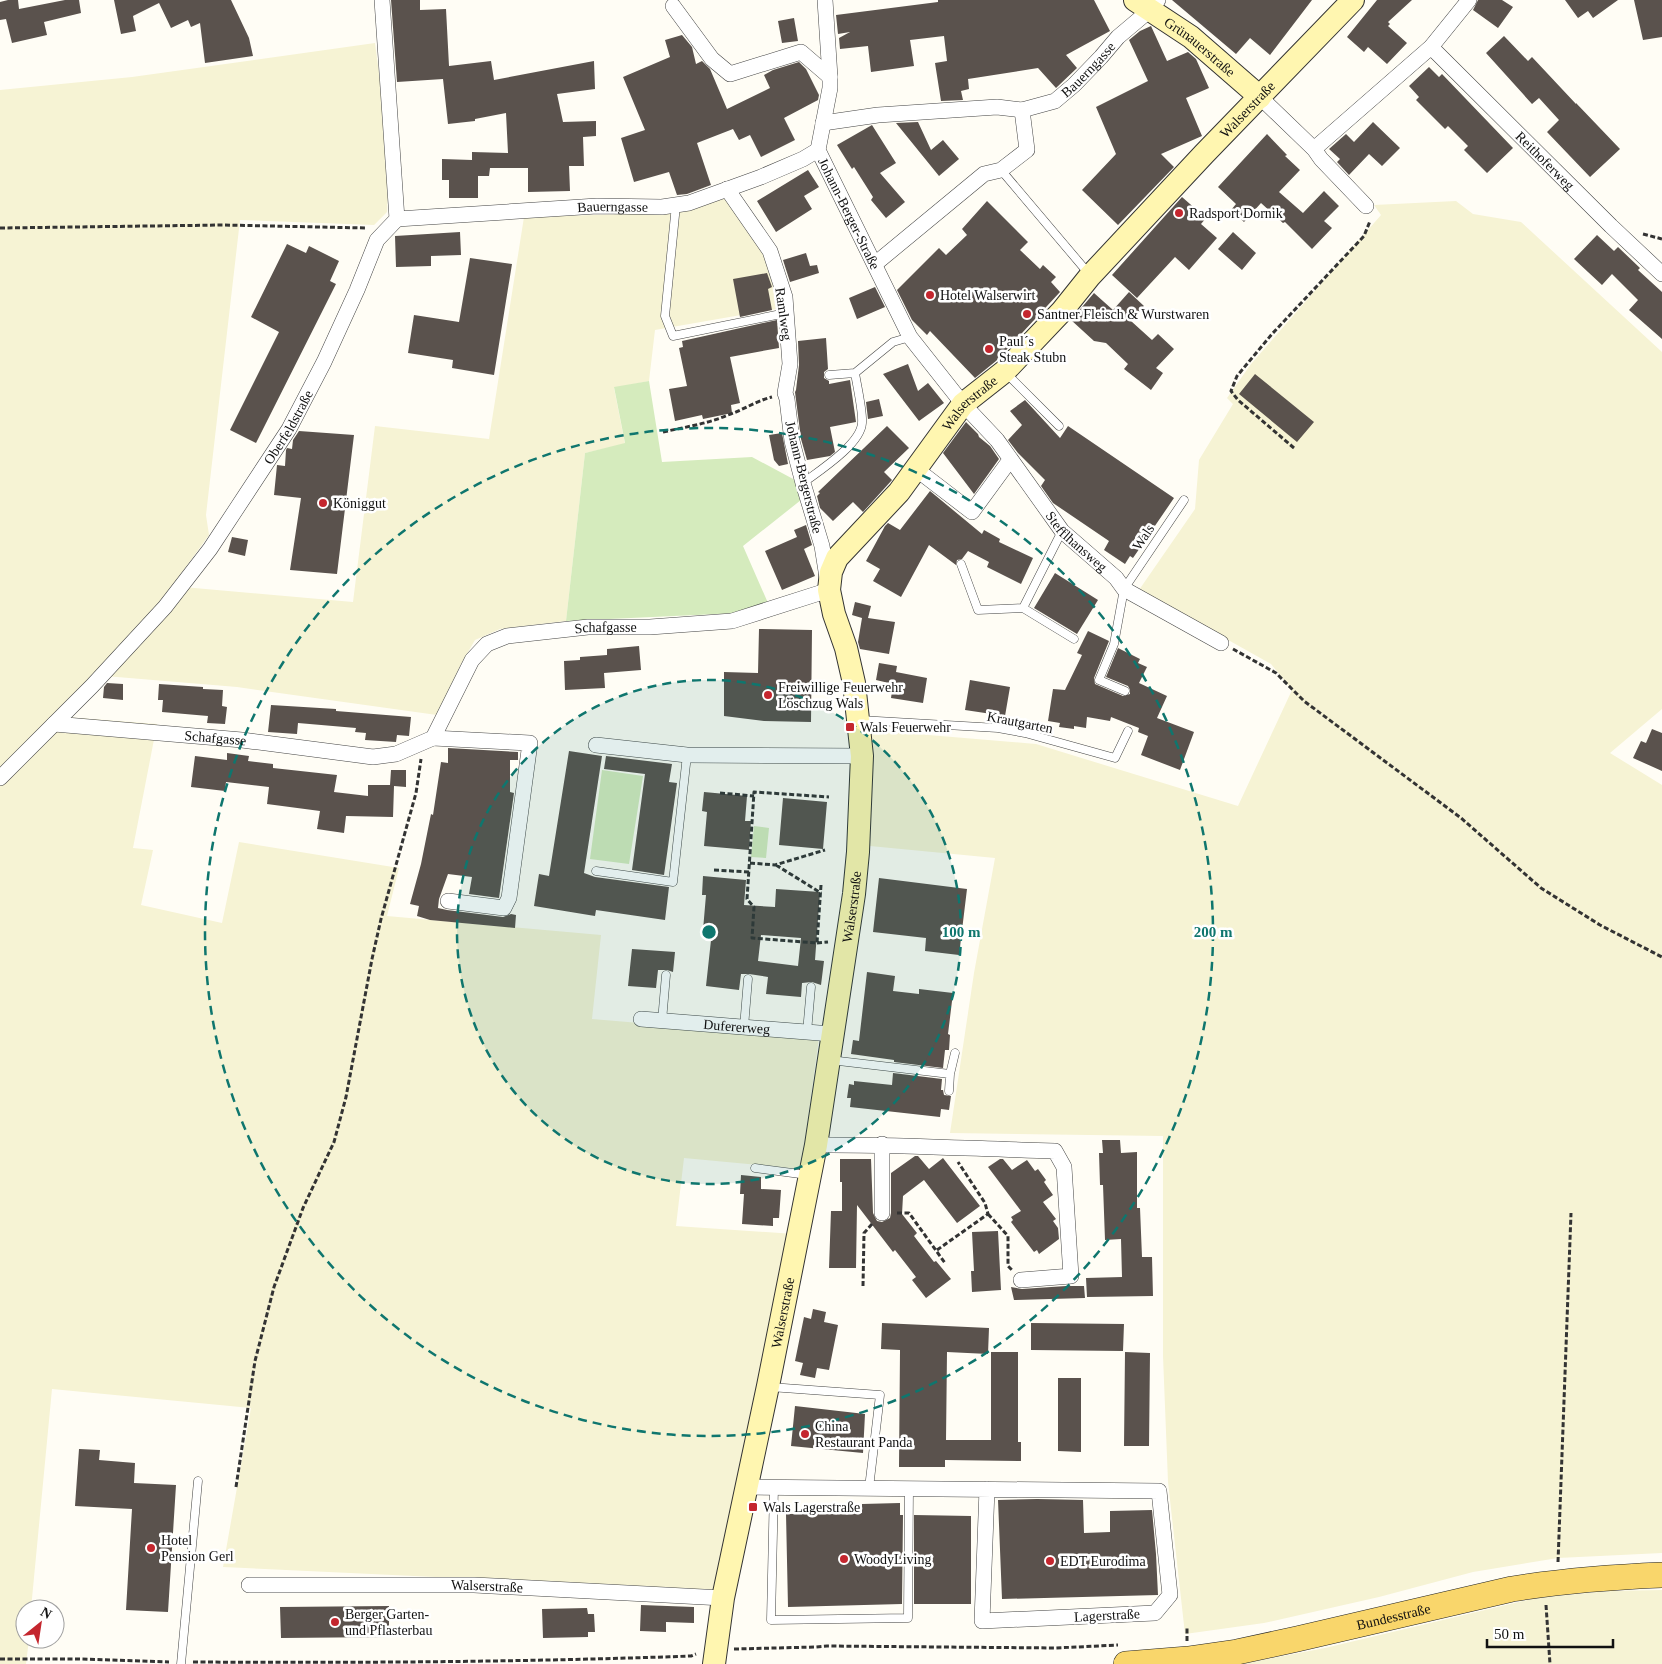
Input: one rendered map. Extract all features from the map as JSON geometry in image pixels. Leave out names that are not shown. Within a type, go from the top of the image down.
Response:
[{"type":"main road","name":"Bundesstraße","points":[[1124,1654],[1188,1659],[1238,1652],[1512,1589],[1620,1576],[1662,1575]]},
{"type":"street","points":[[382,0],[396,219]]},
{"type":"street","name":"Johann-Berger-Straße","points":[[825,0],[830,88],[818,150],[910,337],[963,404]]},
{"type":"street","name":"Walserstraße","points":[[715,1656],[724,1598],[816,1145],[854,894],[858,852],[862,756],[854,683],[829,590],[831,572],[837,558],[899,492],[963,404],[1004,372],[1062,311],[1090,276],[1204,154],[1353,0]]},
{"type":"street","points":[[1314,149],[1431,47],[1469,0]]},
{"type":"street","name":"Bauerngasse","points":[[823,122],[878,115],[997,107],[1022,110],[1055,101],[1101,57],[1147,3]]},
{"type":"street","name":"Grünauerstraße","points":[[1147,3],[1260,97]]},
{"type":"street","points":[[673,6],[712,59],[730,74],[800,52],[830,77]]},
{"type":"street","name":"Reithoferweg","points":[[1431,47],[1611,226],[1662,274]]},
{"type":"street","points":[[1260,97],[1314,149],[1321,159],[1366,206]]},
{"type":"street","points":[[875,264],[984,174],[1001,170],[1027,150],[1022,110]]},
{"type":"street","name":"Bauerngasse","points":[[396,219],[597,206],[662,207],[676,205],[688,203],[761,177],[818,150]]},
{"type":"street","name":"Ramlweg","points":[[727,189],[770,251],[785,297],[790,364]]},
{"type":"street","name":"Oberfeldstraße","points":[[0,778],[92,686],[165,607],[210,549],[288,429],[324,362],[357,290],[377,240],[396,219]]},
{"type":"street","name":"Johann-Bergerstraße","points":[[790,364],[785,393],[792,441],[822,546],[829,590]]},
{"type":"street","name":"Stefflhansweg","points":[[963,404],[997,440],[1062,531],[1116,578],[1124,589],[1221,643]]},
{"type":"street","points":[[916,469],[972,512],[1010,460]]},
{"type":"street","name":"Schafgasse","points":[[428,740],[472,660],[487,644],[507,636],[588,627],[650,627],[732,621],[829,590]]},
{"type":"street","name":"Schafgasse","points":[[54,724],[242,740],[373,758],[396,754],[428,740],[530,743],[509,898],[504,908],[448,901]]},
{"type":"street","points":[[596,745],[687,755],[862,756]]},
{"type":"street","name":"Dufererweg","points":[[641,1019],[832,1034]]},
{"type":"street","points":[[816,1145],[882,1144],[950,1149],[1055,1151],[1064,1167],[1071,1276],[1021,1280]]},
{"type":"street","points":[[882,1144],[882,1213]]},
{"type":"street","name":"Lagerstraße","points":[[746,1487],[909,1488],[1158,1491],[1170,1595],[1154,1613],[982,1621],[987,1489]]},
{"type":"street","name":"Walserstraße","points":[[249,1585],[474,1585],[724,1598]]},
{"type":"lane","points":[[1001,170],[1090,276]]},
{"type":"lane","points":[[676,205],[665,316],[673,336],[786,313]]},
{"type":"lane","points":[[829,376],[855,373],[893,342],[910,337]]},
{"type":"lane","points":[[1004,372],[1060,426]]},
{"type":"lane","points":[[803,483],[845,451],[856,438],[863,424],[855,373]]},
{"type":"lane","name":"Wals","points":[[1124,589],[1184,500]]},
{"type":"lane","points":[[1022,608],[1062,531]]},
{"type":"lane","points":[[961,564],[978,610],[1022,608],[1074,639]]},
{"type":"lane","points":[[1124,589],[1114,644],[1099,680],[1125,691]]},
{"type":"lane","name":"Krautgarten","points":[[858,720],[998,728],[1025,733],[1115,758],[1128,731]]},
{"type":"lane","points":[[596,871],[673,882],[687,755]]},
{"type":"lane","points":[[662,1021],[666,975]]},
{"type":"lane","points":[[744,1027],[748,979]]},
{"type":"lane","points":[[807,1032],[812,987]]},
{"type":"lane","points":[[950,1091],[950,1074],[954,1053]]},
{"type":"lane","points":[[828,1060],[950,1074]]},
{"type":"lane","points":[[755,1168],[810,1175]]},
{"type":"lane","points":[[768,1386],[880,1396],[869,1488]]},
{"type":"lane","points":[[182,1663],[198,1481]]},
{"type":"lane","points":[[774,1487],[771,1620],[908,1618],[909,1488]]},
{"type":"path","points":[[1294,448],[1238,400],[1231,390],[1233,384],[1272,334],[1364,236],[1370,223],[1366,206]]},
{"type":"path","points":[[0,228],[223,226],[371,228],[396,219]]},
{"type":"path","points":[[663,432],[707,423],[730,415],[757,401],[785,393]]},
{"type":"path","points":[[1221,643],[1276,673],[1304,701],[1461,818],[1541,888],[1600,925],[1662,957]]},
{"type":"path","points":[[236,1487],[255,1361],[271,1297],[303,1208],[334,1142],[346,1097],[374,951],[416,794],[428,740]]},
{"type":"path","points":[[821,885],[816,943],[752,938],[754,907],[747,899],[754,792],[829,797]]},
{"type":"path","points":[[720,793],[754,796]]},
{"type":"path","points":[[750,863],[775,865],[824,850]]},
{"type":"path","points":[[775,865],[821,893]]},
{"type":"path","points":[[714,870],[749,872]]},
{"type":"path","points":[[950,1149],[984,1203],[988,1214],[1008,1236],[1008,1266],[1021,1280]]},
{"type":"path","points":[[863,1286],[864,1233],[882,1213],[909,1213],[945,1263]]},
{"type":"path","points":[[1558,1550],[1570,1213]]},
{"type":"path","points":[[937,1250],[988,1214]]},
{"type":"path","points":[[1558,1563],[1567,1562]]},
{"type":"path","points":[[1546,1613],[1550,1664]]},
{"type":"path","points":[[1186,1638],[1195,1637]]},
{"type":"path","points":[[0,1659],[79,1659],[182,1663],[383,1664],[715,1656],[827,1646],[1056,1648],[1124,1654]]},
{"type":"shaded area","points":[[375,43],[390,155],[387,212],[374,225],[240,220],[206,515],[209,535],[172,586],[353,602],[375,426],[489,439],[524,217],[668,213],[727,196],[764,251],[782,308],[655,330],[649,381],[614,388],[625,444],[585,453],[566,621],[500,629],[475,640],[461,664],[437,715],[237,687],[105,676],[66,717],[157,724],[133,848],[153,850],[141,905],[222,923],[239,842],[399,868],[387,916],[601,935],[592,1019],[819,1038],[801,1169],[684,1158],[676,1226],[809,1235],[733,1591],[223,1567],[251,1408],[52,1389],[32,1599],[15,1599],[15,1649],[28,1649],[26,1664],[0,1664],[0,90],[132,77]]},
{"type":"shaded area","points":[[1456,201],[1473,214],[1521,222],[1662,352],[1662,709],[1610,753],[1662,785],[1662,1553],[1558,1558],[1473,1572],[1379,1597],[1264,1623],[1185,1634],[1168,1482],[1163,1356],[1163,1136],[950,1133],[974,973],[995,858],[870,846],[869,730],[1036,744],[1238,806],[1292,690],[1271,664],[1139,590],[1195,509],[1199,460],[1233,404],[1227,398],[1251,364],[1381,215],[1374,205]]},
{"type":"shaded area","points":[[1662,1590],[1662,1664],[1241,1664],[1325,1648],[1536,1598],[1608,1591]]},
{"type":"green space","points":[[649,381],[662,462],[752,457],[795,480],[801,500],[743,546],[768,603],[739,613],[566,621],[585,453],[625,443],[614,387]]},
{"type":"green space","points":[[602,770],[643,776],[629,864],[590,859]]},
{"type":"green space","points":[[754,826],[769,828],[766,858],[751,857]]},
{"type":"building","points":[[18,0],[19,9],[65,0],[79,0],[81,13],[44,22],[47,35],[12,43],[6,19],[0,20],[0,2]]},
{"type":"building","points":[[114,0],[231,0],[249,38],[253,56],[205,63],[200,23],[191,27],[188,20],[171,28],[159,3],[133,16],[136,31],[121,34]]},
{"type":"building","points":[[391,0],[420,0],[420,10],[446,9],[449,66],[491,61],[494,80],[594,61],[595,89],[557,94],[563,122],[596,121],[596,136],[583,137],[584,166],[569,166],[570,191],[528,192],[528,168],[490,168],[489,176],[478,176],[478,198],[449,198],[449,180],[442,180],[442,159],[472,160],[472,152],[508,153],[506,113],[475,119],[475,121],[448,124],[443,79],[397,82]]},
{"type":"building","points":[[938,0],[1094,0],[1110,31],[1066,55],[1077,68],[1056,88],[1038,68],[968,79],[969,89],[961,91],[963,100],[941,101],[935,63],[947,61],[944,36],[910,40],[914,66],[871,72],[868,46],[840,49],[839,38],[850,32],[838,34],[836,15],[938,2]]},
{"type":"building","points":[[1172,0],[1312,0],[1270,55],[1250,38],[1236,54]]},
{"type":"building","points":[[1377,0],[1412,0],[1388,22],[1390,24],[1388,26],[1407,43],[1387,64],[1368,47],[1364,52],[1347,37]]},
{"type":"building","points":[[1478,0],[1502,0],[1513,7],[1498,28],[1473,10]]},
{"type":"building","points":[[1565,0],[1618,0],[1593,18],[1588,11],[1578,18]]},
{"type":"building","points":[[1634,0],[1662,0],[1662,37],[1643,40]]},
{"type":"building","points":[[794,18],[798,41],[782,43],[778,21]]},
{"type":"building","points":[[1151,26],[1167,61],[1188,52],[1196,59],[1209,88],[1186,98],[1202,136],[1161,154],[1174,167],[1118,225],[1082,190],[1116,154],[1096,107],[1148,81],[1129,40],[1140,31]]},
{"type":"building","points":[[682,35],[692,47],[696,64],[702,61],[710,69],[727,109],[770,88],[764,75],[773,70],[799,62],[806,69],[819,95],[818,100],[784,118],[795,140],[761,157],[750,135],[739,140],[733,129],[697,143],[711,185],[687,194],[677,195],[669,172],[634,182],[621,138],[645,130],[623,77],[670,57],[665,40]]},
{"type":"building","points":[[1504,36],[1528,61],[1532,57],[1620,149],[1590,177],[1547,132],[1559,120],[1539,98],[1532,104],[1486,53]]},
{"type":"building","points":[[1429,67],[1439,77],[1442,74],[1513,148],[1487,173],[1464,150],[1468,146],[1448,126],[1445,129],[1416,100],[1419,97],[1409,86]]},
{"type":"building","points":[[918,122],[931,150],[943,140],[959,159],[939,176],[896,123]]},
{"type":"building","points":[[1373,122],[1400,148],[1382,166],[1369,154],[1349,175],[1337,162],[1340,159],[1329,149],[1346,134],[1354,142]]},
{"type":"building","points":[[872,125],[896,163],[880,173],[905,202],[886,218],[871,200],[873,197],[837,145]]},
{"type":"building","points":[[1267,134],[1287,155],[1285,156],[1300,170],[1279,192],[1303,213],[1324,191],[1339,206],[1324,221],[1332,228],[1312,249],[1285,222],[1283,223],[1261,203],[1244,222],[1231,210],[1236,204],[1218,187]]},
{"type":"building","points":[[808,170],[819,187],[804,196],[812,209],[776,232],[757,201]]},
{"type":"building","points":[[1182,197],[1206,218],[1201,224],[1217,238],[1189,270],[1175,257],[1137,298],[1112,275]]},
{"type":"building","points":[[987,201],[1028,242],[1020,250],[1040,269],[1043,265],[1056,277],[1051,282],[1060,292],[996,361],[975,378],[930,331],[927,335],[912,320],[897,290],[939,248],[946,255],[967,235],[962,229]]},
{"type":"building","points":[[460,232],[461,255],[431,256],[431,266],[396,267],[395,236]]},
{"type":"building","points":[[1233,232],[1256,253],[1242,270],[1218,249]]},
{"type":"building","points":[[1597,235],[1614,251],[1618,247],[1640,268],[1638,270],[1662,292],[1662,339],[1629,310],[1638,300],[1612,274],[1602,285],[1574,259]]},
{"type":"building","points":[[287,244],[306,253],[309,246],[339,261],[330,281],[336,284],[256,443],[230,430],[279,332],[251,317]]},
{"type":"building","points":[[806,253],[810,266],[817,265],[819,273],[790,282],[783,260]]},
{"type":"building","points":[[470,258],[512,264],[494,375],[452,368],[453,360],[408,353],[414,315],[459,322]]},
{"type":"building","points":[[767,273],[772,287],[768,289],[772,310],[740,317],[733,279]]},
{"type":"building","points":[[875,287],[885,307],[857,319],[849,298]]},
{"type":"building","points":[[1129,292],[1144,306],[1131,321],[1152,340],[1158,334],[1174,349],[1156,368],[1163,373],[1151,390],[1124,369],[1128,364],[1106,343],[1094,341],[1071,320],[1094,293],[1113,310]]},
{"type":"building","points":[[777,320],[779,348],[730,357],[740,403],[731,405],[732,413],[703,419],[702,415],[675,421],[669,389],[687,386],[679,348],[683,347],[682,341]]},
{"type":"building","points":[[826,338],[828,369],[824,372],[824,378],[829,381],[829,384],[850,380],[856,422],[830,427],[835,452],[830,456],[807,460],[801,439],[795,392],[799,365],[798,341]]},
{"type":"building","points":[[908,364],[918,391],[928,383],[944,403],[919,421],[883,374]]},
{"type":"building","points":[[1255,374],[1314,422],[1297,442],[1239,394]]},
{"type":"building","points":[[879,399],[883,416],[868,419],[866,402]]},
{"type":"building","points":[[1025,400],[1060,438],[1068,426],[1174,498],[1133,558],[1130,556],[1125,564],[1104,550],[1109,541],[1053,503],[1041,486],[1045,480],[1008,440],[1022,425],[1010,411]]},
{"type":"building","points":[[966,422],[990,446],[999,459],[974,494],[943,453]]},
{"type":"building","points":[[887,426],[909,448],[884,472],[892,480],[863,512],[853,502],[833,521],[820,508],[817,496],[820,493],[818,492]]},
{"type":"building","name":"Königgut","points":[[299,431],[354,435],[337,574],[290,570],[301,498],[274,495],[277,465],[285,466],[286,450],[287,448],[292,449],[293,440]]},
{"type":"building","points":[[782,433],[788,464],[779,466],[774,460],[769,435]]},
{"type":"building","points":[[930,491],[982,534],[984,530],[1000,539],[999,542],[1033,558],[1021,584],[987,567],[989,562],[968,551],[962,559],[957,560],[956,565],[929,545],[901,597],[873,581],[880,569],[866,561],[885,526],[888,523],[900,530]]},
{"type":"building","points":[[806,525],[812,545],[804,549],[815,576],[782,590],[765,551],[797,537],[794,530]]},
{"type":"building","points":[[232,537],[248,540],[245,556],[228,552]]},
{"type":"building","points":[[1055,573],[1098,600],[1077,634],[1034,608]]},
{"type":"building","points":[[855,602],[871,606],[868,618],[895,622],[889,654],[860,649],[858,642],[862,618],[852,615]]},
{"type":"building","name":"Freiwillige Feuerwehr Löschzug Wals","points":[[759,629],[812,630],[811,722],[764,721],[724,716],[724,672],[758,673]]},
{"type":"building","points":[[1088,631],[1109,641],[1094,678],[1095,684],[1123,696],[1130,694],[1128,686],[1106,677],[1118,648],[1140,659],[1138,663],[1147,667],[1139,683],[1167,696],[1157,718],[1194,732],[1180,770],[1141,755],[1148,736],[1138,732],[1139,728],[1111,717],[1110,721],[1087,717],[1086,728],[1074,726],[1074,729],[1059,727],[1060,723],[1048,721],[1053,689],[1065,690],[1082,655],[1077,653]]},
{"type":"building","points":[[639,646],[641,670],[604,673],[605,688],[565,690],[564,661],[580,660],[580,657],[607,655],[607,649]]},
{"type":"building","points":[[879,663],[897,666],[896,672],[927,678],[923,703],[891,698],[893,684],[876,680]]},
{"type":"building","points":[[970,680],[1010,687],[1005,716],[965,710]]},
{"type":"building","points":[[107,683],[123,684],[123,700],[103,698],[104,687]]},
{"type":"building","points":[[159,684],[223,690],[222,706],[227,707],[225,724],[207,723],[208,716],[162,712],[163,700],[158,700]]},
{"type":"building","points":[[271,705],[336,709],[336,711],[411,717],[409,736],[397,735],[396,742],[365,740],[366,733],[355,732],[356,728],[298,723],[297,734],[268,732]]},
{"type":"building","points":[[1652,729],[1662,733],[1662,771],[1633,758],[1641,741],[1646,743]]},
{"type":"building","points":[[448,748],[518,752],[518,760],[510,760],[510,792],[514,793],[499,898],[469,894],[472,877],[448,874],[439,899],[438,908],[503,917],[511,914],[516,915],[515,928],[430,920],[417,916],[419,906],[410,904],[421,864],[431,814],[433,815],[441,762],[448,763]]},
{"type":"building","points":[[569,751],[602,756],[584,873],[595,877],[669,887],[665,920],[596,910],[595,916],[534,906],[539,874],[549,876]]},
{"type":"building","points":[[227,753],[249,756],[248,761],[273,764],[273,768],[337,775],[334,792],[368,796],[368,785],[390,785],[391,770],[406,770],[406,787],[394,786],[393,817],[346,816],[344,833],[317,829],[320,811],[267,804],[269,787],[226,782],[225,791],[191,787],[195,756],[227,760]]},
{"type":"building","points":[[606,756],[672,764],[669,782],[677,783],[664,875],[632,870],[645,774],[604,769]]},
{"type":"building","points":[[704,792],[747,796],[745,821],[751,821],[749,850],[704,846],[707,812],[702,811]]},
{"type":"building","points":[[783,798],[827,802],[823,849],[779,845]]},
{"type":"building","points":[[703,876],[746,880],[744,905],[775,907],[776,889],[820,892],[815,960],[824,961],[821,985],[812,982],[802,983],[801,997],[766,994],[768,977],[749,974],[741,974],[739,990],[706,986],[712,931],[703,930],[706,895],[702,895]],"holes":[[[761,935],[801,938],[798,966],[758,961]]]},
{"type":"building","points":[[879,878],[967,889],[959,955],[925,951],[926,938],[873,932]]},
{"type":"building","points":[[632,949],[675,952],[673,972],[658,970],[656,988],[628,986]]},
{"type":"building","points":[[867,972],[895,976],[893,991],[919,994],[919,989],[953,993],[948,1034],[950,1035],[949,1050],[945,1050],[943,1068],[851,1054],[853,1040],[859,1041]]},
{"type":"building","points":[[893,1073],[942,1079],[941,1090],[943,1090],[944,1095],[951,1096],[949,1110],[941,1109],[940,1117],[850,1107],[851,1098],[847,1098],[849,1084],[854,1085],[854,1081],[892,1085]]},
{"type":"building","points":[[1102,1140],[1120,1140],[1121,1153],[1137,1152],[1137,1208],[1140,1208],[1142,1257],[1152,1257],[1153,1296],[1087,1297],[1086,1278],[1122,1277],[1121,1239],[1105,1240],[1103,1185],[1100,1185],[1099,1153],[1103,1153]]},
{"type":"building","points":[[915,1156],[918,1156],[929,1169],[943,1158],[980,1206],[957,1223],[924,1180],[903,1196],[902,1214],[917,1233],[914,1236],[934,1262],[936,1261],[951,1279],[926,1298],[912,1280],[916,1277],[895,1250],[893,1252],[857,1205],[856,1268],[829,1268],[831,1211],[842,1211],[840,1159],[871,1159],[873,1213],[877,1221],[882,1222],[890,1218],[891,1213],[891,1173]]},
{"type":"building","points":[[1003,1159],[1012,1170],[1027,1160],[1035,1171],[1038,1169],[1053,1195],[1043,1202],[1056,1219],[1053,1221],[1058,1228],[1059,1239],[1039,1254],[1037,1250],[1034,1252],[1011,1222],[1013,1220],[1011,1217],[1021,1211],[988,1167]]},
{"type":"building","points":[[741,1175],[761,1177],[761,1189],[781,1190],[779,1218],[773,1218],[773,1226],[742,1224],[744,1194],[740,1194]]},
{"type":"building","points":[[998,1231],[1001,1290],[972,1292],[971,1271],[974,1271],[972,1232]]},
{"type":"building","points":[[1084,1286],[1085,1298],[1014,1300],[1011,1287],[1022,1289]]},
{"type":"building","points":[[813,1309],[826,1312],[824,1322],[838,1325],[829,1370],[817,1368],[815,1378],[800,1375],[803,1363],[795,1361],[804,1317],[811,1319]]},
{"type":"building","points":[[882,1323],[989,1328],[988,1354],[947,1352],[946,1440],[991,1440],[991,1352],[1018,1352],[1018,1442],[1021,1442],[1021,1461],[945,1460],[945,1467],[899,1467],[900,1350],[881,1349]]},
{"type":"building","points":[[1031,1323],[1124,1324],[1123,1351],[1031,1350]]},
{"type":"building","points":[[1125,1352],[1150,1353],[1149,1446],[1124,1446]]},
{"type":"building","points":[[1058,1378],[1081,1378],[1081,1452],[1058,1451]]},
{"type":"building","points":[[795,1406],[865,1414],[863,1453],[791,1446]]},
{"type":"building","name":"Hotel Pension Gerl","points":[[79,1449],[100,1450],[99,1460],[135,1463],[134,1483],[176,1485],[168,1612],[126,1610],[132,1509],[75,1506]]},
{"type":"building","name":"EDT Eurodima","points":[[998,1500],[1083,1500],[1084,1533],[1110,1532],[1110,1511],[1152,1510],[1158,1595],[1002,1599]]},
{"type":"building","name":"WoodyLiving","points":[[900,1503],[900,1515],[903,1515],[902,1604],[788,1607],[786,1514],[862,1513],[862,1504]]},
{"type":"building","points":[[914,1515],[971,1516],[971,1604],[914,1604]]},
{"type":"building","points":[[641,1605],[694,1607],[694,1623],[666,1622],[666,1632],[640,1631]]},
{"type":"building","name":"Berger Garten- und Pflasterbau","points":[[389,1606],[389,1637],[281,1638],[280,1607]]},
{"type":"building","points":[[587,1608],[588,1614],[594,1614],[595,1632],[588,1632],[588,1637],[543,1638],[542,1609]]},
{"type":"place","name":"Radsport Dornik","points":[[1179,213]]},
{"type":"place","name":"Hotel Walserwirt","points":[[930,295]]},
{"type":"place","name":"Santner Fleisch & Wurstwaren","points":[[1027,314]]},
{"type":"place","name":"Paul´s Steak Stubn","points":[[989,349]]},
{"type":"place","name":"Königgut","points":[[323,503]]},
{"type":"place","name":"Freiwillige Feuerwehr Löschzug Wals","points":[[768,695]]},
{"type":"place","name":"Wals Feuerwehr","points":[[850,727]]},
{"type":"place","name":"China Restaurant Panda","points":[[805,1434]]},
{"type":"place","name":"Wals Lagerstraße","points":[[753,1507]]},
{"type":"place","name":"Hotel Pension Gerl","points":[[151,1548]]},
{"type":"place","name":"WoodyLiving","points":[[844,1559]]},
{"type":"place","name":"EDT Eurodima","points":[[1050,1561]]},
{"type":"place","name":"Berger Garten- und Pflasterbau","points":[[335,1622]]}]
